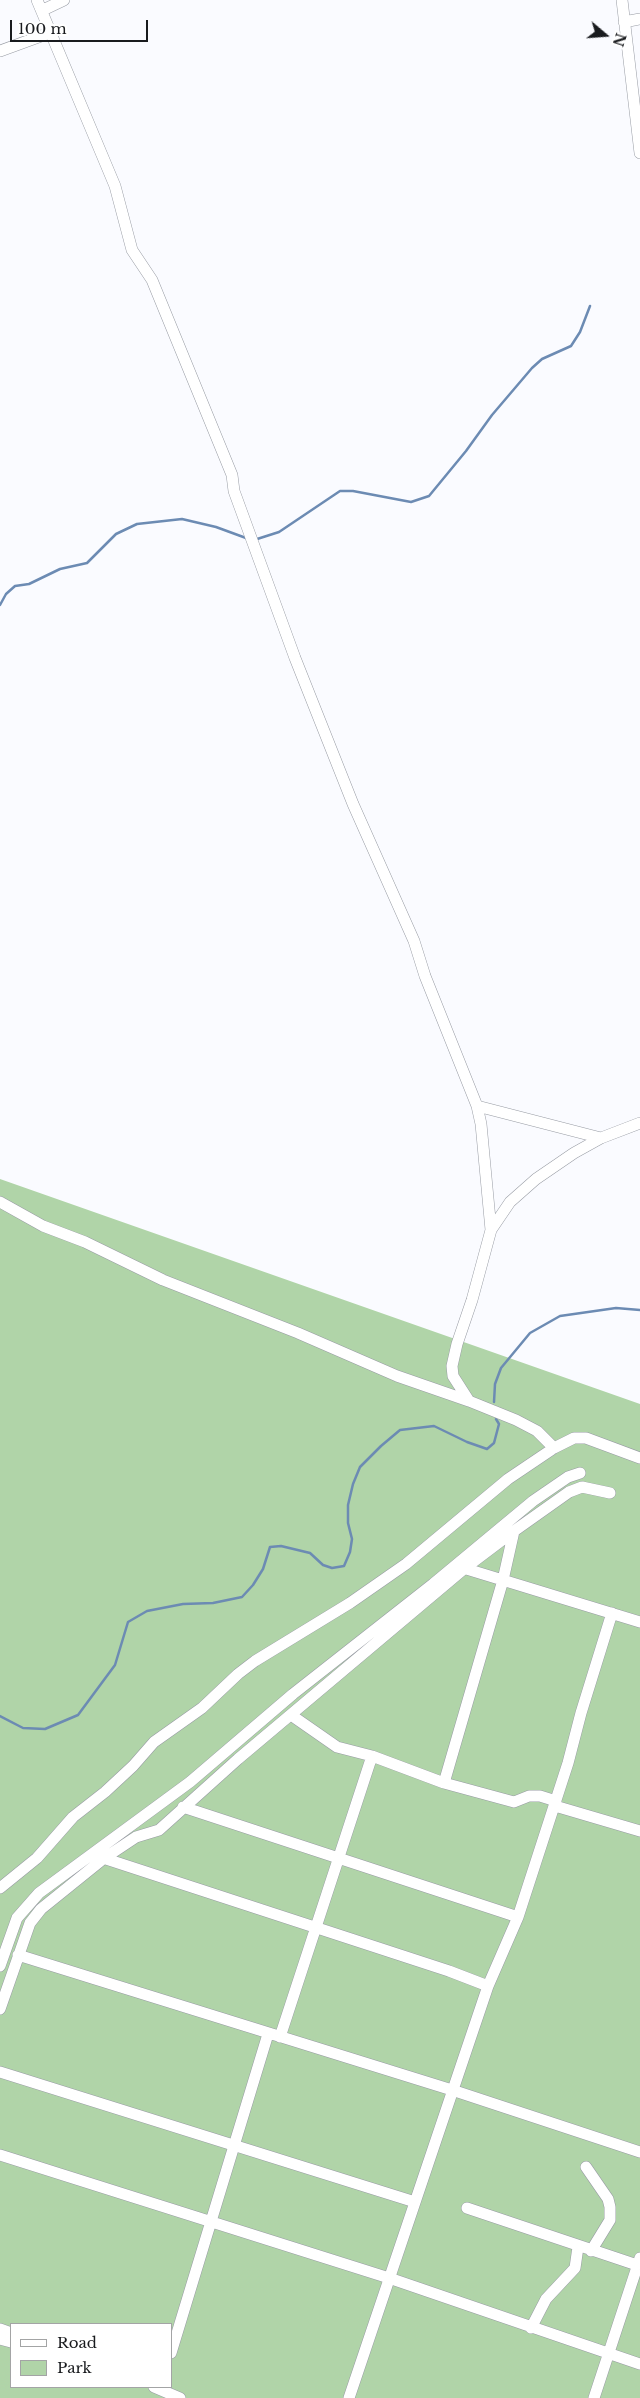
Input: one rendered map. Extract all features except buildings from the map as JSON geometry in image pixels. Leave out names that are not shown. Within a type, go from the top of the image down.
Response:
[{"type":"street","points":[[64,0],[40,5],[115,186],[132,250],[152,280],[232,475],[234,491],[295,658],[354,804],[414,941],[425,976],[478,1106],[491,1230]]},
{"type":"street","points":[[622,0],[640,153]]},
{"type":"street","points":[[624,22],[640,19]]},
{"type":"street","points":[[0,51],[52,32]]},
{"type":"street","points":[[478,1106],[601,1138]]},
{"type":"street","points":[[469,1401],[453,1376],[452,1366],[491,1230],[510,1202],[536,1179],[574,1153],[601,1138],[640,1123]]},
{"type":"street","points":[[0,1202],[43,1226],[86,1242],[163,1280],[298,1333],[397,1376],[469,1401],[537,1431],[554,1448]]},
{"type":"street","points":[[0,1888],[37,1858],[73,1817],[105,1792],[133,1766],[154,1742],[202,1708],[238,1674],[255,1661],[350,1603],[406,1564],[508,1479],[554,1448],[574,1438],[586,1438],[640,1458]]},
{"type":"street","points":[[0,2009],[18,1954],[34,1916],[103,1859],[136,1837],[159,1830],[182,1807],[292,1715],[533,1501],[568,1477],[580,1473]]},
{"type":"street","points":[[0,1966],[17,1918],[26,1905],[92,1852],[190,1782],[292,1694],[460,1567],[569,1492],[582,1487],[610,1493]]},
{"type":"street","points":[[444,1783],[503,1580],[514,1531]]},
{"type":"street","points":[[460,1567],[640,1622]]},
{"type":"street","points":[[349,2398],[488,1986],[518,1917],[556,1803],[612,1613]]},
{"type":"street","points":[[292,1715],[337,1747],[372,1756],[444,1783],[514,1802],[529,1796],[540,1796],[640,1831]]},
{"type":"street","points":[[227,1750],[238,1759]]},
{"type":"street","points":[[172,2350],[234,2146],[274,2035],[317,1928],[372,1756]]},
{"type":"street","points":[[182,1807],[518,1917]]},
{"type":"street","points":[[92,1852],[103,1859],[317,1928],[488,1986]]},
{"type":"street","points":[[72,1868],[79,1878]]},
{"type":"street","points":[[18,1954],[452,2090],[640,2152]]},
{"type":"street","points":[[0,2072],[416,2202]]},
{"type":"street","points":[[0,2155],[389,2278],[640,2364]]},
{"type":"street","points":[[586,2167],[608,2198],[610,2206],[610,2220],[591,2251]]},
{"type":"street","points":[[467,2208],[525,2226],[578,2247],[639,2262],[594,2398]]},
{"type":"street","points":[[531,2328],[546,2299],[575,2268],[578,2247]]},
{"type":"street","points":[[157,2388],[172,2393]]},
{"type":"green space","points":[[0,1179],[640,1404],[640,2398],[0,2398]]},
{"type":"waterway","points":[[254,540],[279,532],[340,491],[353,491],[411,502],[429,496],[466,451],[492,415],[532,368],[542,359],[571,346],[580,332],[590,306]]},
{"type":"waterway","points":[[0,605],[6,594],[15,586],[29,584],[60,569],[87,563],[116,534],[137,524],[182,519],[216,527],[246,538]]},
{"type":"waterway","points":[[494,1402],[495,1384],[501,1368],[530,1333],[560,1316],[616,1308],[640,1310]]},
{"type":"waterway","points":[[0,1716],[23,1728],[45,1729],[78,1715],[115,1665],[128,1622],[147,1611],[183,1604],[213,1603],[242,1597],[253,1585],[263,1569],[270,1547],[281,1546],[310,1553],[323,1565],[332,1568],[344,1566],[350,1552],[352,1539],[348,1523],[348,1505],[353,1484],[360,1467],[381,1446],[400,1430],[434,1426],[467,1442],[487,1449],[494,1443],[499,1424],[496,1419]]}]
